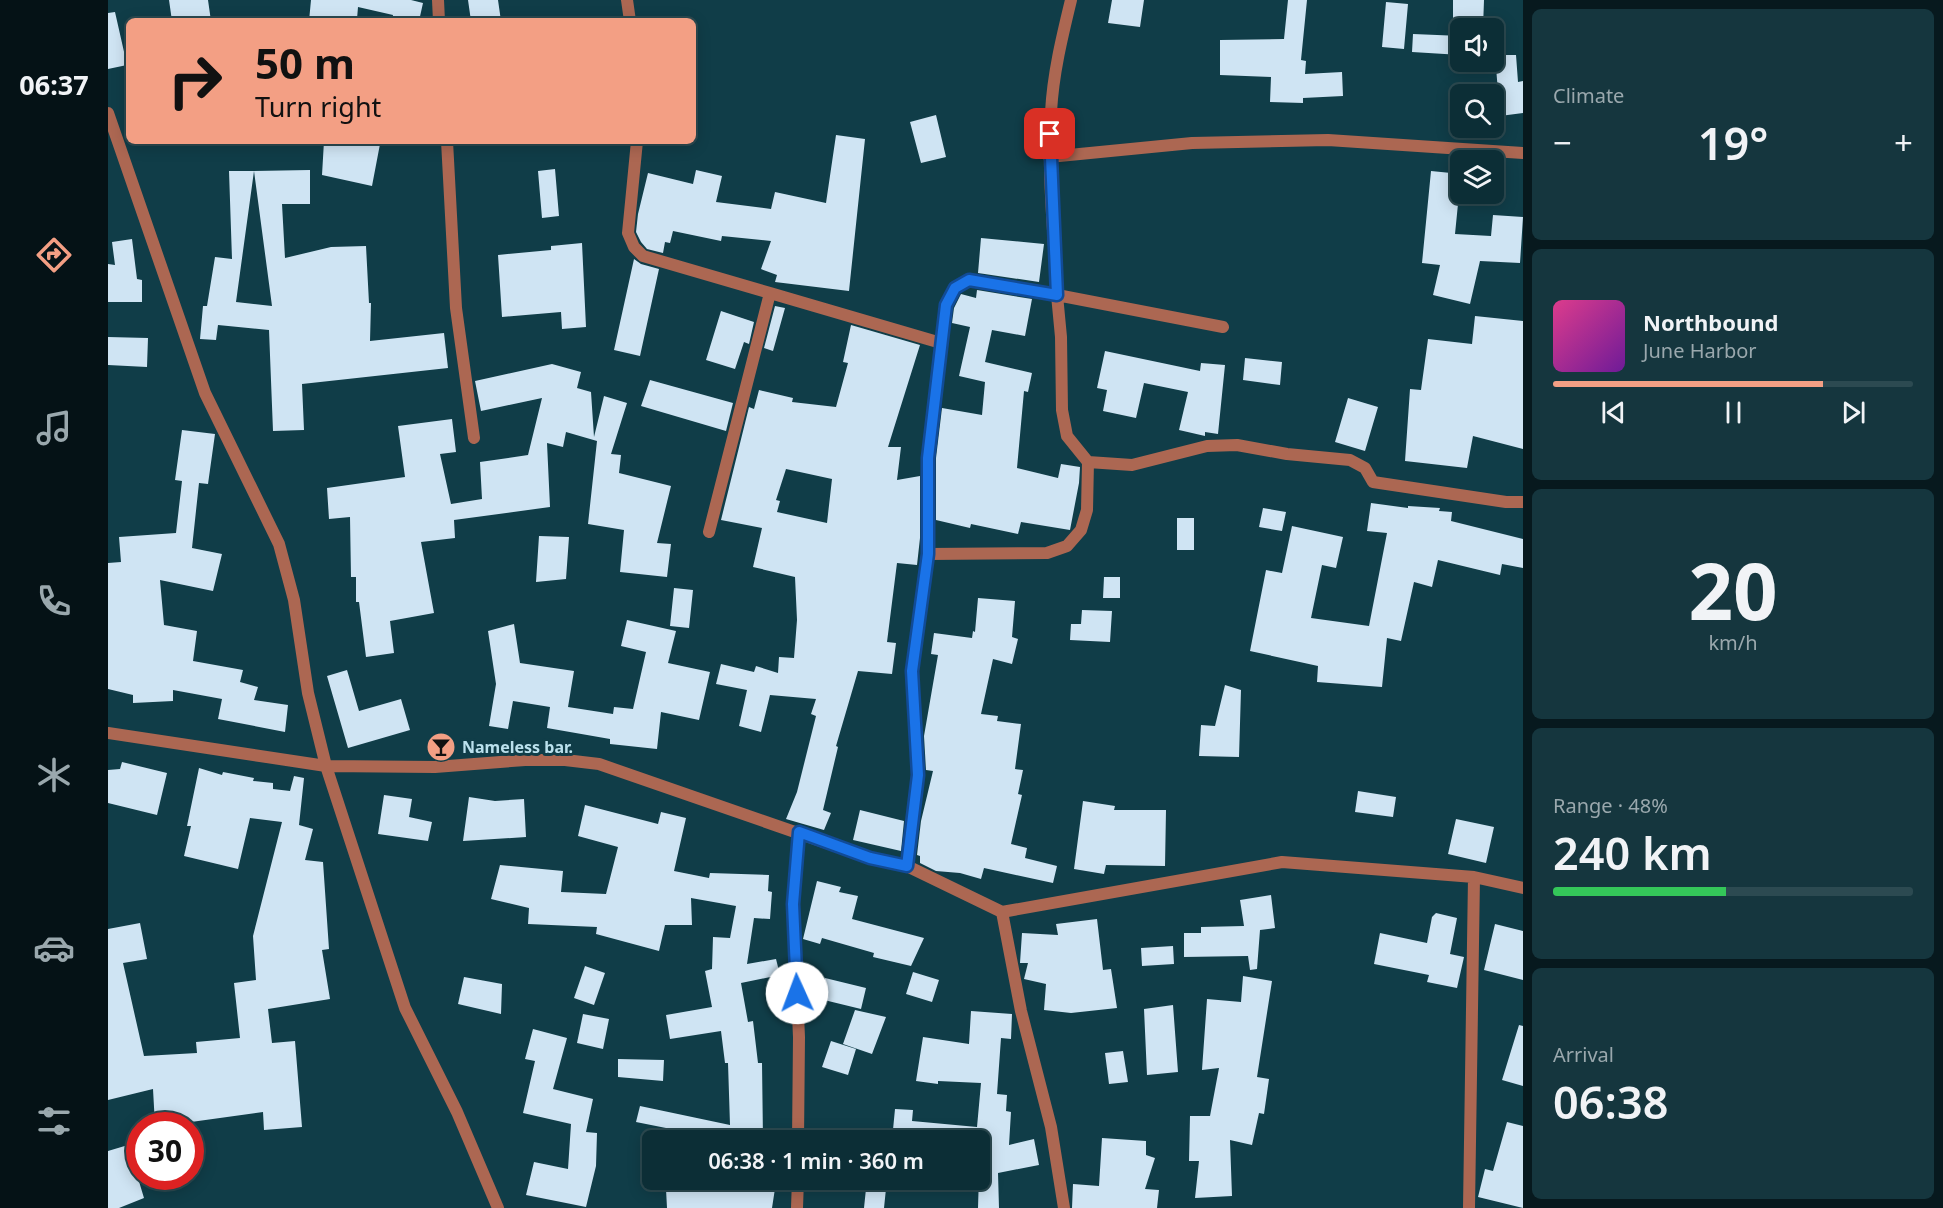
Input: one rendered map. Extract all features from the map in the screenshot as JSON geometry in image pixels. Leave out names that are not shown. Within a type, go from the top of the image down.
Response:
[{"type":"street","points":[[438,0],[439,18]]},
{"type":"street","points":[[627,0],[630,18]]},
{"type":"street","points":[[928,554],[1047,553],[1067,546],[1081,530],[1087,510],[1088,462],[1067,436],[1062,410],[1061,337],[1049,157],[1056,72],[1071,0]]},
{"type":"street","points":[[108,113],[205,393],[279,544],[294,600],[308,693],[326,766],[405,1008],[457,1112],[498,1208]]},
{"type":"street","points":[[1049,157],[1192,143],[1328,140],[1523,153]]},
{"type":"street","points":[[447,144],[456,308],[474,438]]},
{"type":"street","points":[[637,144],[628,232],[634,247],[643,255],[941,343]]},
{"type":"street","points":[[907,866],[918,775],[912,671],[928,554],[928,458],[946,305],[955,288],[969,280],[1222,327]]},
{"type":"street","points":[[709,532],[770,293]]},
{"type":"street","points":[[1088,462],[1132,465],[1207,446],[1237,445],[1287,454],[1350,460],[1365,468],[1373,482],[1506,502],[1523,502]]},
{"type":"street","points":[[108,733],[326,766],[435,767],[525,760],[565,760],[599,764],[870,858],[907,866],[1002,912],[1282,862],[1474,877],[1523,888]]},
{"type":"street","points":[[798,1130],[799,1037],[793,904],[799,832]]},
{"type":"street","points":[[1469,1208],[1474,877]]},
{"type":"street","points":[[1002,912],[1021,1011],[1051,1127],[1064,1208]]},
{"type":"street","points":[[797,1208],[798,1190]]},
{"type":"building","points":[[169,0],[208,0],[211,18],[172,18]]},
{"type":"building","points":[[311,0],[411,0],[423,3],[420,18],[392,18],[393,15],[358,7],[357,18],[309,18]]},
{"type":"building","points":[[468,0],[498,0],[501,18],[471,18]]},
{"type":"building","points":[[1112,0],[1144,0],[1140,27],[1108,23]]},
{"type":"building","points":[[1288,0],[1307,0],[1301,60],[1306,61],[1305,74],[1342,72],[1343,96],[1303,98],[1303,103],[1270,102],[1271,77],[1220,75],[1220,40],[1284,39]]},
{"type":"building","points":[[1453,0],[1484,0],[1483,18],[1453,18]]},
{"type":"building","points":[[1386,2],[1408,4],[1404,49],[1382,47]]},
{"type":"building","points":[[115,12],[126,65],[108,69],[108,13]]},
{"type":"building","points":[[1413,34],[1450,36],[1450,54],[1412,52]]},
{"type":"building","points":[[1504,55],[1516,55],[1518,82],[1523,81],[1523,113],[1504,115],[1504,84],[1497,84],[1496,72],[1504,72]]},
{"type":"building","points":[[936,115],[946,157],[921,163],[910,122]]},
{"type":"building","points":[[836,135],[865,139],[849,291],[775,282],[777,275],[761,269],[771,241],[722,236],[721,241],[673,231],[670,243],[665,242],[663,253],[647,249],[641,242],[636,232],[648,173],[693,184],[696,170],[722,176],[716,202],[771,209],[775,192],[826,203]]},
{"type":"building","points":[[324,144],[380,144],[372,186],[322,175]]},
{"type":"building","points":[[555,169],[559,216],[542,218],[538,171]]},
{"type":"building","points":[[310,170],[310,204],[282,204],[285,258],[331,247],[366,246],[369,303],[371,303],[370,341],[444,333],[448,368],[302,384],[304,430],[273,431],[269,330],[218,325],[216,340],[200,339],[203,306],[207,306],[215,257],[232,259],[229,171]],"holes":[[[254,171],[272,306],[236,302]]]},
{"type":"building","points":[[1431,171],[1450,173],[1450,204],[1458,204],[1455,234],[1491,236],[1493,215],[1523,217],[1520,263],[1480,261],[1470,304],[1433,295],[1440,265],[1422,263]]},
{"type":"building","points":[[981,238],[1044,244],[1039,282],[978,273]]},
{"type":"building","points":[[132,239],[137,279],[142,280],[142,302],[108,302],[108,264],[115,265],[112,242]]},
{"type":"building","points":[[582,243],[586,327],[562,329],[561,312],[502,317],[498,255],[551,250],[551,246]]},
{"type":"building","points":[[634,259],[641,264],[659,269],[640,356],[614,350]]},
{"type":"building","points":[[977,290],[1032,299],[1025,336],[992,330],[985,362],[1032,373],[1028,392],[1024,391],[1017,468],[1058,478],[1061,464],[1080,467],[1070,530],[1021,522],[1018,534],[971,524],[970,528],[936,520],[936,458],[942,408],[982,415],[985,382],[959,376],[970,327],[952,323],[954,308],[961,294],[976,298]]},
{"type":"building","points":[[775,306],[785,308],[773,351],[764,348]]},
{"type":"building","points":[[721,311],[754,322],[749,344],[744,342],[735,369],[706,360]]},
{"type":"building","points":[[1475,316],[1523,321],[1523,449],[1473,436],[1467,468],[1405,461],[1410,389],[1421,390],[1428,339],[1472,344]]},
{"type":"building","points":[[851,325],[920,345],[888,447],[901,447],[897,480],[920,476],[920,538],[917,565],[897,563],[887,642],[896,643],[892,674],[858,671],[836,746],[838,747],[823,810],[831,813],[824,830],[786,819],[797,792],[816,716],[811,714],[816,699],[770,695],[761,732],[739,726],[747,690],[716,684],[721,664],[754,672],[756,666],[778,673],[779,657],[794,658],[797,620],[795,577],[753,567],[762,528],[721,520],[749,407],[754,409],[759,390],[793,398],[792,402],[836,407],[848,363],[843,362]],"holes":[[[786,469],[832,479],[827,523],[777,512],[780,501],[776,500]]]},
{"type":"building","points":[[108,337],[148,338],[147,367],[108,365]]},
{"type":"building","points":[[1105,351],[1200,371],[1201,363],[1225,365],[1218,434],[1205,432],[1205,436],[1179,430],[1188,392],[1144,383],[1136,418],[1103,411],[1107,390],[1097,388]]},
{"type":"building","points":[[1245,358],[1282,362],[1280,385],[1243,380]]},
{"type":"building","points":[[552,364],[581,372],[577,388],[591,392],[594,437],[604,396],[627,403],[611,454],[621,455],[619,473],[671,486],[657,543],[671,544],[667,577],[620,572],[624,530],[588,524],[597,441],[566,432],[563,447],[547,443],[550,507],[454,520],[455,538],[421,542],[434,613],[390,621],[394,653],[366,657],[359,602],[356,602],[356,577],[351,577],[350,517],[329,519],[327,488],[405,477],[398,426],[452,419],[456,452],[440,454],[451,504],[482,499],[480,462],[528,455],[542,398],[481,411],[475,381]]},
{"type":"building","points":[[650,380],[733,403],[726,431],[641,406]]},
{"type":"building","points":[[1348,398],[1378,407],[1365,451],[1335,442]]},
{"type":"building","points":[[182,430],[215,434],[208,484],[199,483],[192,548],[222,554],[213,591],[160,580],[164,625],[197,631],[193,661],[243,670],[240,682],[258,687],[254,700],[288,705],[285,732],[218,719],[222,699],[173,690],[173,701],[133,703],[133,695],[108,689],[108,563],[121,562],[119,537],[176,533],[182,481],[175,480]]},
{"type":"building","points":[[1371,503],[1408,508],[1408,506],[1440,508],[1439,511],[1452,512],[1451,521],[1523,539],[1523,568],[1502,564],[1500,575],[1438,560],[1432,587],[1414,582],[1401,641],[1387,638],[1382,687],[1317,682],[1318,666],[1250,651],[1266,570],[1282,573],[1292,526],[1343,537],[1336,568],[1322,565],[1311,618],[1369,626],[1387,533],[1367,531]]},
{"type":"building","points":[[1263,508],[1286,512],[1282,531],[1259,527]]},
{"type":"building","points":[[1177,518],[1194,518],[1194,550],[1177,550]]},
{"type":"building","points":[[539,536],[569,537],[566,579],[536,582]]},
{"type":"building","points":[[1104,577],[1120,577],[1120,598],[1103,598]]},
{"type":"building","points":[[674,588],[693,590],[689,628],[670,626]]},
{"type":"building","points":[[978,598],[1015,601],[1012,637],[1018,639],[1012,664],[993,659],[981,714],[998,716],[997,721],[1021,724],[1015,769],[1023,770],[1018,794],[1022,795],[1011,844],[1027,848],[1025,858],[1057,866],[1053,883],[984,868],[981,879],[960,873],[936,871],[920,863],[920,856],[917,855],[921,821],[933,771],[926,770],[924,736],[938,655],[931,654],[934,633],[972,638],[973,631],[975,632]]},
{"type":"building","points":[[1082,610],[1112,611],[1110,642],[1070,640],[1071,624],[1081,624]]},
{"type":"building","points":[[627,620],[676,631],[668,663],[710,672],[699,720],[661,712],[657,749],[610,744],[610,739],[547,728],[550,707],[513,701],[508,729],[489,726],[496,684],[488,631],[514,624],[520,663],[574,671],[568,707],[613,714],[614,707],[633,709],[646,652],[621,646]]},
{"type":"building","points":[[347,670],[359,711],[401,699],[410,730],[348,748],[327,676]]},
{"type":"building","points":[[1225,685],[1241,690],[1239,757],[1199,756],[1201,725],[1215,726]]},
{"type":"building","points":[[122,762],[167,773],[157,815],[108,803],[108,770],[120,769]]},
{"type":"building","points":[[199,768],[222,775],[223,772],[254,778],[253,781],[273,783],[273,789],[290,791],[294,776],[304,778],[299,825],[313,829],[305,860],[323,862],[329,949],[322,950],[330,999],[268,1009],[272,1043],[295,1041],[302,1127],[264,1130],[263,1112],[204,1120],[204,1112],[154,1112],[153,1089],[108,1100],[108,929],[140,923],[147,959],[123,963],[144,1056],[197,1053],[196,1042],[240,1038],[234,983],[256,980],[253,936],[282,822],[250,818],[238,869],[184,856],[191,826],[187,826]]},
{"type":"building","points":[[1358,791],[1396,797],[1393,817],[1355,812]]},
{"type":"building","points":[[384,795],[412,799],[409,817],[432,822],[428,841],[378,834]]},
{"type":"building","points":[[469,797],[495,801],[524,799],[526,837],[463,841]]},
{"type":"building","points":[[1083,801],[1115,806],[1114,810],[1166,810],[1165,866],[1106,865],[1104,874],[1074,869]]},
{"type":"building","points":[[585,805],[658,824],[661,812],[686,818],[674,871],[709,878],[710,873],[769,875],[768,891],[772,892],[770,919],[754,918],[747,964],[776,959],[780,975],[741,983],[748,1022],[753,1021],[758,1063],[762,1063],[763,1130],[676,1130],[636,1122],[640,1106],[730,1125],[728,1063],[725,1063],[721,1031],[670,1039],[666,1015],[712,1007],[705,971],[712,969],[713,937],[730,938],[736,906],[691,898],[692,925],[665,925],[659,951],[596,934],[597,927],[528,924],[529,908],[491,899],[500,865],[563,871],[561,892],[606,894],[618,847],[578,836]]},
{"type":"building","points":[[860,810],[904,821],[901,851],[853,840]]},
{"type":"building","points":[[1456,819],[1494,827],[1486,863],[1448,854]]},
{"type":"building","points":[[817,881],[841,887],[839,892],[858,896],[852,919],[924,938],[911,966],[873,957],[874,953],[822,938],[820,944],[803,939]]},
{"type":"building","points":[[1271,895],[1275,928],[1260,930],[1257,969],[1250,970],[1248,956],[1184,957],[1184,933],[1201,933],[1201,927],[1244,926],[1240,900]]},
{"type":"building","points":[[1436,913],[1457,918],[1450,954],[1464,957],[1457,988],[1427,982],[1429,975],[1374,964],[1380,933],[1427,943],[1432,917]]},
{"type":"building","points":[[1097,919],[1103,970],[1111,969],[1117,1008],[1071,1013],[1044,1010],[1046,984],[1024,979],[1028,963],[1020,963],[1022,933],[1058,935],[1056,924]]},
{"type":"building","points":[[1495,924],[1523,931],[1523,980],[1484,970]]},
{"type":"building","points":[[1173,946],[1174,964],[1142,966],[1141,948]]},
{"type":"building","points":[[585,966],[605,973],[594,1005],[574,998]]},
{"type":"building","points":[[913,972],[939,980],[932,1002],[906,994]]},
{"type":"building","points":[[1243,976],[1272,981],[1257,1077],[1269,1079],[1264,1114],[1259,1113],[1252,1145],[1230,1140],[1232,1196],[1195,1198],[1199,1161],[1189,1161],[1190,1116],[1210,1116],[1219,1068],[1202,1070],[1207,999],[1241,1002]]},
{"type":"building","points":[[464,977],[502,984],[501,1014],[458,1004]]},
{"type":"building","points":[[825,978],[866,988],[861,1009],[820,999]]},
{"type":"building","points":[[1173,1005],[1178,1072],[1147,1075],[1144,1009]]},
{"type":"building","points":[[855,1010],[886,1017],[872,1054],[843,1044]]},
{"type":"building","points":[[971,1011],[1012,1014],[1011,1039],[1001,1038],[997,1094],[1007,1095],[1006,1111],[1011,1112],[1009,1145],[1034,1139],[1039,1165],[998,1173],[999,1208],[978,1208],[979,1190],[990,1190],[990,1130],[893,1130],[895,1109],[913,1110],[912,1121],[977,1127],[981,1083],[938,1081],[938,1084],[916,1081],[923,1037],[969,1044]]},
{"type":"building","points":[[583,1014],[609,1019],[603,1049],[577,1043]]},
{"type":"building","points":[[1519,1025],[1523,1026],[1523,1086],[1502,1080]]},
{"type":"building","points":[[533,1029],[567,1038],[553,1089],[593,1099],[586,1132],[597,1133],[596,1166],[586,1207],[526,1195],[534,1162],[568,1169],[571,1124],[523,1113],[535,1061],[525,1059]]},
{"type":"building","points":[[831,1041],[856,1049],[848,1075],[822,1067]]},
{"type":"building","points":[[1123,1051],[1128,1082],[1109,1084],[1105,1053]]},
{"type":"building","points":[[618,1059],[664,1060],[663,1081],[618,1077]]},
{"type":"building","points":[[1507,1122],[1523,1126],[1523,1208],[1478,1197],[1485,1169],[1493,1171]]},
{"type":"building","points":[[1102,1138],[1146,1141],[1146,1155],[1155,1158],[1145,1189],[1159,1190],[1157,1208],[1072,1208],[1073,1184],[1099,1186]]},
{"type":"building","points":[[126,1146],[126,1190],[142,1190],[144,1198],[119,1208],[108,1208],[108,1151]]},
{"type":"building","points":[[666,1190],[775,1190],[772,1208],[667,1208]]},
{"type":"building","points":[[866,1190],[886,1190],[884,1208],[864,1208]]},
{"type":"place","name":"Nameless bar.","points":[[441,747]]},
{"type":"route","points":[[797,993],[793,904],[799,832],[870,858],[907,866],[918,775],[912,671],[928,554],[928,458],[946,305],[955,288],[969,280],[1057,295],[1049,157],[1050,134]]}]
